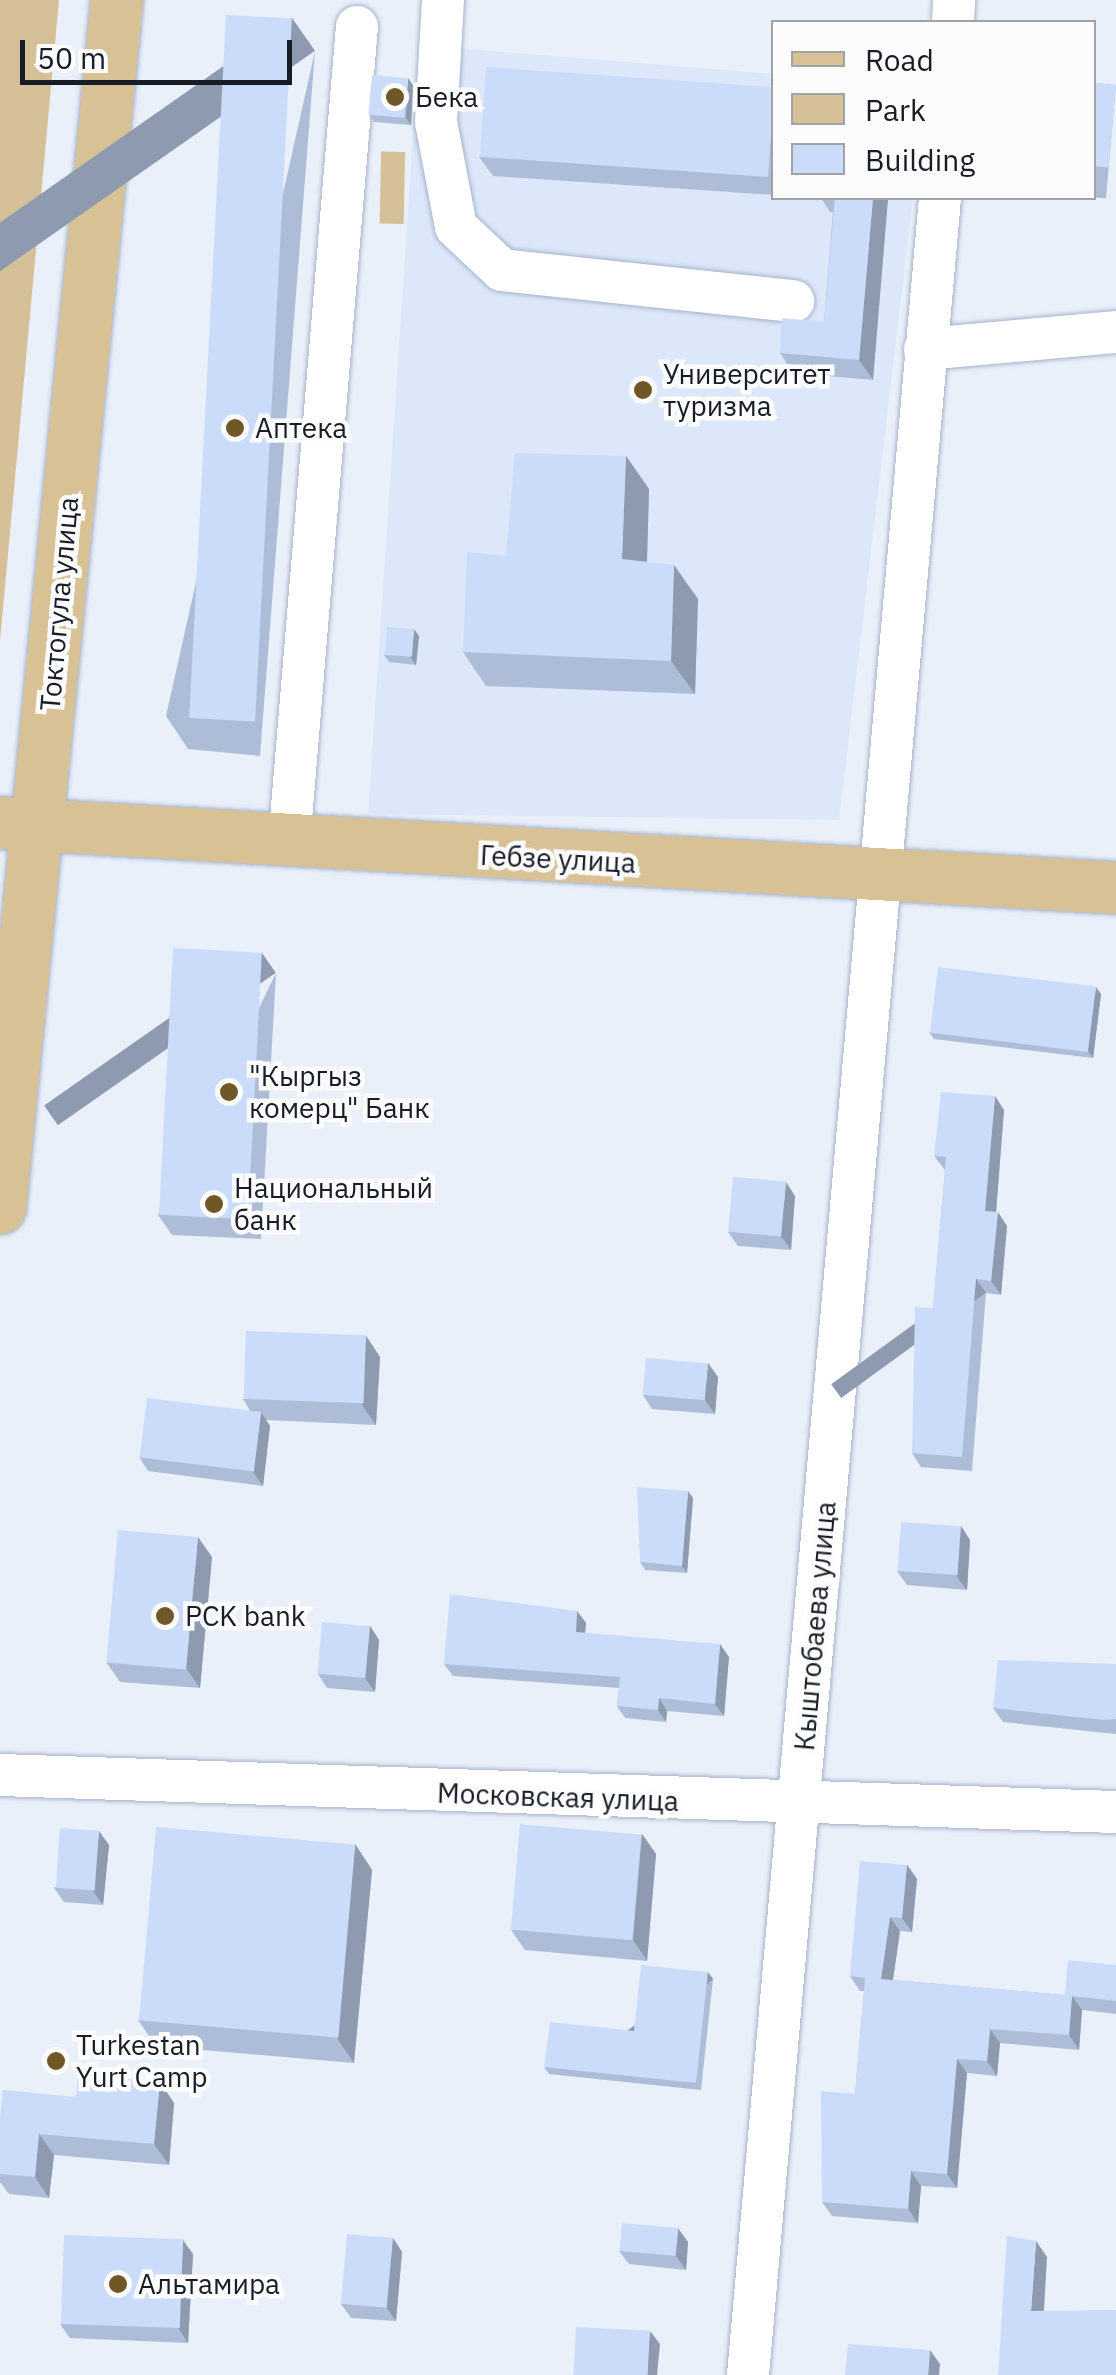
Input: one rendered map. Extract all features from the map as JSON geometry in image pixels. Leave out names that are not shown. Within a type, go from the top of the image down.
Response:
[{"type":"main road","name":"Токтогула улица","points":[[0,1208],[19,824],[117,0]]},
{"type":"main road","name":"Гебзе улица","points":[[19,824],[288,843],[1116,888]]},
{"type":"street","points":[[444,0],[436,122],[456,227],[502,270],[793,301]]},
{"type":"street","points":[[288,843],[357,27]]},
{"type":"street","name":"Кыштобаева улица","points":[[748,2375],[877,877],[940,200]]},
{"type":"street","points":[[926,349],[1116,332]]},
{"type":"street","name":"Московская улица","points":[[0,1775],[800,1806],[1116,1812]]},
{"type":"shaded area","name":"Университет туризма","points":[[419,45],[771,74],[771,200],[913,200],[839,820],[368,814]]},
{"type":"green space","points":[[0,0],[59,0],[0,641]]},
{"type":"green space","points":[[381,152],[405,152],[404,224],[380,224]]},
{"type":"building","points":[[226,15],[292,18],[255,721],[189,718]]},
{"type":"building","points":[[486,67],[771,87],[768,177],[480,157]]},
{"type":"building","points":[[372,75],[408,78],[404,118],[369,115]]},
{"type":"building","points":[[1096,83],[1116,85],[1109,168],[1096,166]]},
{"type":"building","points":[[835,200],[873,200],[859,360],[780,353],[782,318],[824,322]]},
{"type":"building","points":[[515,453],[626,456],[622,559],[674,565],[671,661],[463,652],[467,552],[506,556]]},
{"type":"building","points":[[387,627],[414,629],[412,657],[385,655]]},
{"type":"building","points":[[173,948],[262,953],[248,1219],[159,1215]]},
{"type":"building","points":[[938,967],[1096,986],[1088,1052],[930,1033]]},
{"type":"building","points":[[941,1092],[995,1096],[985,1211],[998,1212],[991,1281],[976,1279],[962,1457],[912,1453],[915,1307],[933,1308],[946,1157],[934,1156]]},
{"type":"building","points":[[733,1177],[786,1182],[781,1236],[728,1232]]},
{"type":"building","points":[[246,1331],[366,1335],[364,1403],[244,1399]]},
{"type":"building","points":[[646,1358],[708,1363],[705,1400],[643,1395]]},
{"type":"building","points":[[147,1398],[261,1412],[254,1472],[140,1458]]},
{"type":"building","points":[[637,1487],[688,1491],[682,1566],[640,1562]]},
{"type":"building","points":[[901,1522],[961,1526],[957,1575],[898,1571]]},
{"type":"building","points":[[118,1530],[198,1537],[186,1669],[106,1662]]},
{"type":"building","points":[[450,1594],[577,1611],[576,1632],[720,1644],[715,1704],[659,1698],[658,1710],[617,1706],[620,1677],[444,1664]]},
{"type":"building","points":[[322,1622],[370,1626],[365,1678],[317,1674]]},
{"type":"building","points":[[998,1660],[1116,1664],[1116,1719],[993,1708]]},
{"type":"building","points":[[520,1824],[642,1835],[632,1940],[511,1930]]},
{"type":"building","points":[[156,1827],[355,1844],[338,2038],[139,2020]]},
{"type":"building","points":[[60,1828],[99,1831],[95,1891],[56,1888]]},
{"type":"building","points":[[860,1861],[907,1865],[902,1918],[890,1917],[881,1979],[1065,1995],[1068,1960],[1116,1965],[1116,2001],[1072,1996],[1069,2035],[990,2029],[987,2061],[957,2059],[947,2174],[911,2171],[908,2209],[822,2202],[821,2091],[855,2094],[865,1978],[850,1976]]},
{"type":"building","points":[[641,1965],[708,1972],[696,2083],[544,2067],[550,2022],[634,2031]]},
{"type":"building","points":[[78,2075],[160,2082],[154,2144],[39,2134],[35,2177],[0,2174],[3,2090],[76,2097]]},
{"type":"building","points":[[622,2223],[678,2228],[675,2256],[620,2251]]},
{"type":"building","points":[[347,2234],[393,2238],[387,2308],[341,2304]]},
{"type":"building","points":[[64,2235],[183,2239],[180,2328],[61,2324]]},
{"type":"building","points":[[1007,2236],[1036,2241],[1031,2311],[1116,2310],[1116,2375],[998,2375]]},
{"type":"building","points":[[576,2327],[650,2331],[648,2375],[573,2375]]},
{"type":"building","points":[[848,2344],[930,2350],[928,2375],[845,2375]]},
{"type":"place","name":"Бека","points":[[395,97]]},
{"type":"place","name":"Университет туризма","points":[[643,390]]},
{"type":"place","name":"Аптека","points":[[235,428]]},
{"type":"place","name":"\"Кыргыз комерц\" Банк","points":[[229,1092]]},
{"type":"place","name":"Национальный банк","points":[[214,1204]]},
{"type":"place","name":"PCK bank","points":[[165,1616]]},
{"type":"place","name":"Turkestan Yurt Camp","points":[[56,2061]]},
{"type":"place","name":"Альтамира","points":[[118,2284]]}]
